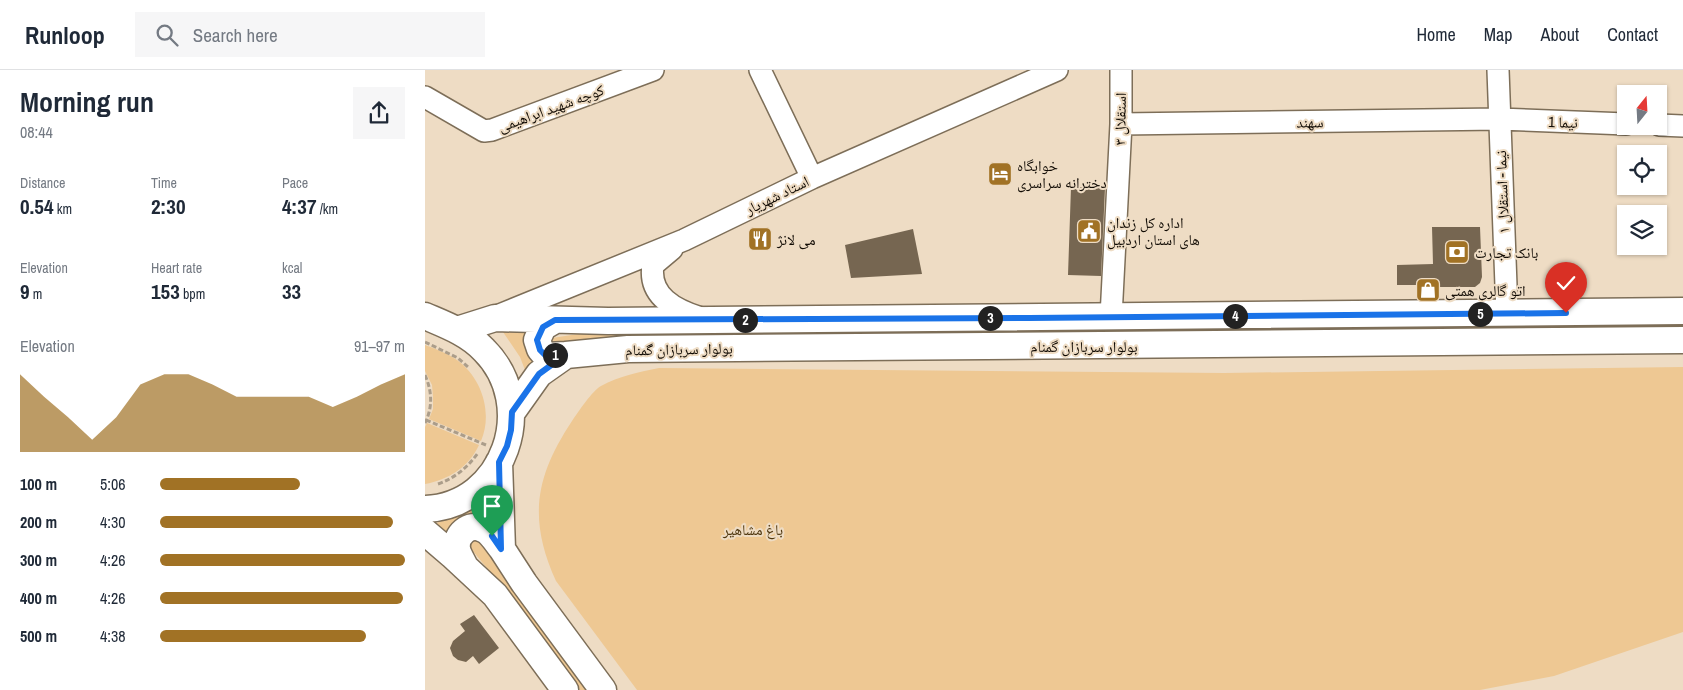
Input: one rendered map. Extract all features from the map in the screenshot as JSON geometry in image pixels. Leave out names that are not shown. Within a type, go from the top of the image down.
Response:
[{"type":"main road","name":"بولوار سربازان گمنام","points":[[457,330],[495,318],[708,320],[1683,311]]},
{"type":"main road","points":[[425,316],[457,330],[471,338],[485,350],[495,363],[507,387],[512,412],[511,430],[493,450],[490,477],[463,498],[447,505],[425,510]]},
{"type":"main road","name":"بولوار سربازان گمنام","points":[[555,320],[543,327],[537,340],[540,350],[546,356],[638,349],[1683,340]]},
{"type":"main road","points":[[512,412],[539,374],[565,355]]},
{"type":"main road","points":[[493,450],[501,549]]},
{"type":"main road","points":[[465,567],[457,550],[458,538],[464,530],[472,527],[482,528],[492,536],[524,583],[603,690]]},
{"type":"main road","points":[[425,532],[495,595],[565,690]]},
{"type":"street","name":"کوچه شهید ابراهیمی","points":[[425,97],[484,131],[492,130],[653,70]]},
{"type":"street","points":[[760,70],[812,178]]},
{"type":"street","name":"استاد شهریار","points":[[495,318],[684,240],[812,178],[1057,70]]},
{"type":"street","name":"استقلال ۳","points":[[1111,317],[1121,124],[1121,70]]},
{"type":"street","name":"نیما - استقلال ۱","points":[[1498,70],[1507,313]]},
{"type":"street","name":"سهند","points":[[1121,124],[1499,120]]},
{"type":"street","name":"نیما 1","points":[[1499,120],[1617,124]]},
{"type":"street","points":[[1667,125],[1683,126]]},
{"type":"street","points":[[684,240],[653,264],[653,279],[660,294],[676,308],[708,320]]},
{"type":"path","points":[[425,342],[458,358],[472,371]]},
{"type":"path","points":[[425,375],[431,398],[426,421],[493,450]]},
{"type":"path","points":[[433,485],[463,471],[472,461],[493,450]]},
{"type":"green space","points":[[1643,321],[1647,325],[1647,329],[559,348],[548,341],[552,338],[591,332]]},
{"type":"green space","points":[[531,330],[543,361],[525,370],[520,357],[503,332]]},
{"type":"green space","points":[[425,345],[457,360],[473,376],[479,386],[483,397],[486,419],[481,441],[429,419],[433,409],[433,397],[432,385],[425,371]]},
{"type":"green space","name":"باغ مشاهیر","points":[[1683,367],[1683,632],[1554,676],[1480,690],[637,690],[556,581],[541,538],[539,518],[543,480],[560,441],[578,412],[601,386],[622,377],[659,368],[1224,373]]},
{"type":"green space","points":[[427,423],[479,445],[464,466],[450,476],[425,484],[425,427]]},
{"type":"green space","points":[[472,500],[480,512],[469,514],[446,534],[435,524],[453,515]]},
{"type":"green space","points":[[477,535],[591,690],[580,690],[519,607],[467,544]]},
{"type":"building","name":"اداره کل زندان های استان اردبیل","points":[[1071,187],[1105,188],[1101,276],[1068,275]]},
{"type":"building","name":"بانک تجارت","points":[[1432,227],[1480,227],[1482,277],[1480,283],[1475,287],[1397,285],[1397,265],[1433,264]]},
{"type":"building","points":[[913,229],[922,274],[851,278],[845,245]]},
{"type":"building","points":[[474,615],[499,648],[479,664],[473,656],[466,662],[458,660],[453,656],[450,648],[453,641],[465,631],[460,624]]},
{"type":"place","name":"خوابگاه دخترانه سراسری","points":[[1000,174]]},
{"type":"place","name":"اداره کل زندان های استان اردبیل","points":[[1089,231]]},
{"type":"place","name":"می لانژ","points":[[760,239]]},
{"type":"place","name":"بانک تجارت","points":[[1457,252]]},
{"type":"place","name":"اتو گالری همتی","points":[[1428,290]]},
{"type":"route","points":[[492,536],[501,549],[499,462],[507,446],[511,430],[512,412],[539,374],[565,355],[546,356],[540,350],[537,340],[543,327],[555,320],[1566,313]]}]
